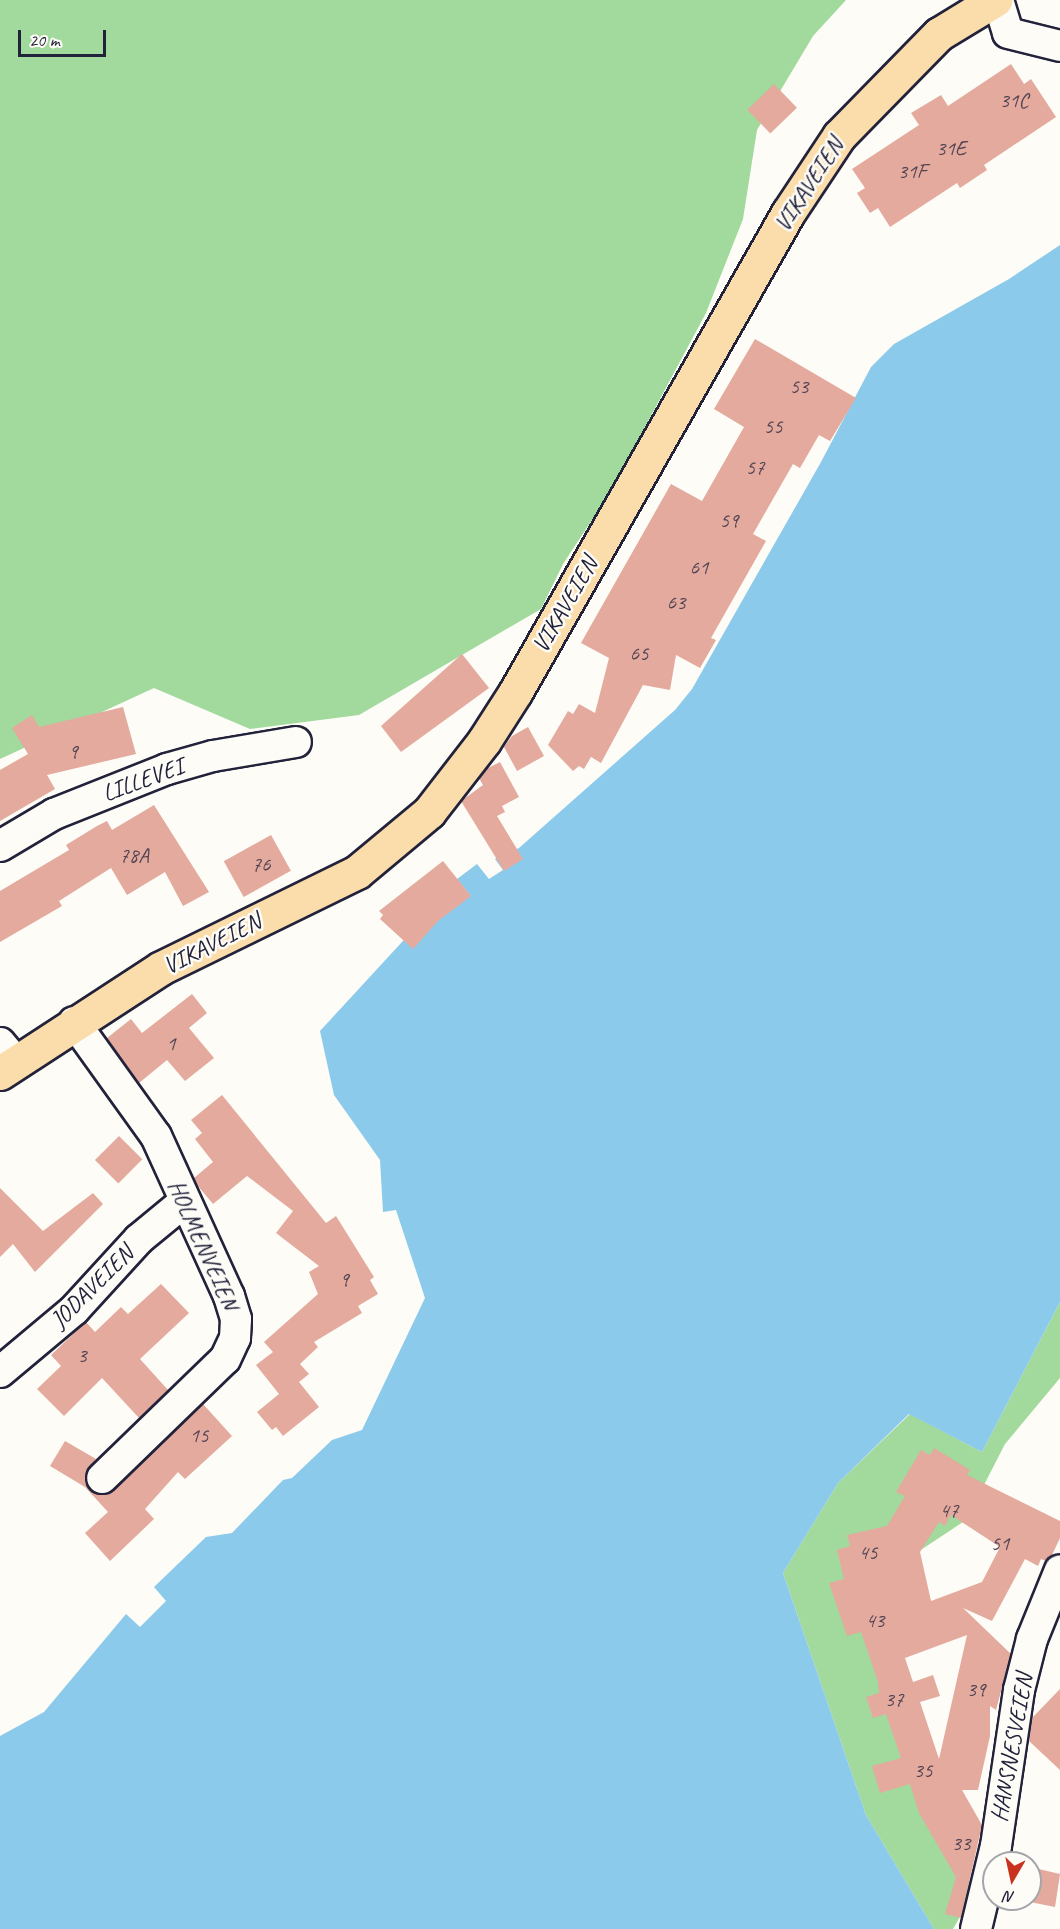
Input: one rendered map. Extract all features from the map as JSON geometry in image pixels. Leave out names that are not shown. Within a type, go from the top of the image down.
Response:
[{"type":"main road","name":"VIKAVEIEN","points":[[5,1059],[74,1022],[161,969],[357,872],[429,812],[484,741],[516,691],[788,213],[839,136],[911,59],[939,34],[985,3]]},
{"type":"street","points":[[985,3],[1008,33],[1060,46]]},
{"type":"street","name":"LILLEVEI","points":[[0,846],[54,814],[167,769],[213,756],[296,742]]},
{"type":"street","name":"HOLMENVEIEN","points":[[74,1022],[156,1136],[184,1202],[229,1296],[236,1319],[235,1338],[225,1359],[102,1478]]},
{"type":"street","name":"JODAVEIEN","points":[[0,1372],[74,1310],[139,1239],[184,1202]]},
{"type":"street","name":"HANSNESVEIEN","points":[[976,1929],[996,1846],[1019,1690],[1032,1639],[1060,1570]]},
{"type":"green space","points":[[0,0],[846,0],[813,36],[757,130],[743,219],[706,313],[609,494],[563,564],[541,609],[359,715],[250,729],[154,688],[0,759]]},
{"type":"green space","points":[[1060,1302],[1060,1378],[1005,1444],[966,1520],[874,1581],[893,1709],[974,1892],[953,1929],[934,1929],[866,1815],[783,1573],[838,1483],[910,1414],[982,1452]]},
{"type":"water","points":[[1060,245],[1060,1302],[982,1452],[909,1414],[838,1483],[783,1573],[866,1815],[934,1929],[0,1929],[0,1736],[44,1712],[126,1614],[140,1627],[166,1601],[154,1587],[206,1537],[232,1533],[283,1480],[292,1478],[332,1440],[362,1430],[425,1298],[396,1210],[383,1212],[380,1160],[334,1095],[320,1031],[437,904],[470,895],[457,879],[477,864],[489,879],[503,870],[495,859],[519,848],[675,710],[692,689],[821,462],[871,367],[894,344],[1009,279]]},
{"type":"building","points":[[1011,64],[1024,84],[1031,79],[1056,117],[984,165],[987,170],[960,188],[957,183],[890,227],[878,208],[870,213],[857,193],[865,188],[852,169],[919,125],[911,113],[941,95],[948,106]]},
{"type":"building","points":[[774,84],[797,108],[770,133],[747,110]]},
{"type":"building","points":[[755,339],[856,398],[830,441],[819,435],[800,468],[793,464],[753,534],[766,541],[711,638],[716,640],[700,668],[676,655],[670,690],[643,685],[601,763],[591,757],[584,769],[579,766],[573,771],[548,745],[568,711],[573,714],[579,704],[595,713],[609,658],[581,643],[671,484],[702,501],[744,427],[714,409]]},
{"type":"building","points":[[462,654],[489,688],[401,752],[381,726]]},
{"type":"building","points":[[123,707],[136,754],[47,775],[55,789],[0,821],[0,770],[28,754],[12,728],[32,715],[39,727]]},
{"type":"building","points":[[528,727],[544,756],[517,771],[504,747],[512,736]]},
{"type":"building","points":[[500,762],[519,797],[502,806],[505,812],[497,816],[523,859],[504,871],[461,801],[483,785],[479,778],[486,769]]},
{"type":"building","points":[[154,805],[209,892],[183,906],[165,872],[127,895],[111,868],[59,901],[62,906],[0,942],[0,891],[69,850],[66,845],[97,826],[107,821],[112,830]]},
{"type":"building","points":[[271,835],[291,871],[244,897],[224,861]]},
{"type":"building","points":[[443,861],[471,896],[438,921],[413,949],[380,919],[383,915],[379,911]]},
{"type":"building","points":[[192,994],[207,1013],[189,1028],[214,1058],[185,1081],[167,1060],[139,1083],[107,1038],[131,1019],[142,1033]]},
{"type":"building","points":[[222,1095],[326,1223],[336,1216],[374,1277],[370,1280],[378,1294],[358,1306],[362,1313],[314,1342],[318,1347],[300,1364],[309,1374],[299,1382],[319,1407],[283,1436],[276,1427],[272,1430],[257,1412],[279,1394],[256,1365],[273,1352],[264,1342],[318,1294],[309,1272],[319,1266],[276,1233],[293,1211],[247,1176],[213,1204],[198,1186],[194,1178],[213,1162],[195,1139],[202,1133],[191,1120]]},
{"type":"building","points":[[119,1136],[142,1159],[118,1183],[95,1160]]},
{"type":"building","points":[[0,1188],[43,1231],[93,1193],[103,1204],[35,1272],[13,1244],[0,1257]]},
{"type":"building","points":[[161,1284],[189,1313],[140,1359],[168,1390],[139,1418],[102,1378],[64,1416],[37,1389],[61,1366],[51,1355],[86,1322],[95,1332],[121,1307],[128,1314]]},
{"type":"building","points":[[203,1404],[232,1436],[185,1479],[178,1472],[145,1509],[154,1519],[110,1561],[85,1533],[108,1512],[85,1487],[50,1466],[65,1441],[96,1459],[86,1473],[85,1483],[97,1494],[107,1495]]},
{"type":"building","points":[[934,1448],[970,1470],[967,1475],[1060,1521],[1060,1538],[1052,1555],[1046,1561],[1041,1559],[1038,1566],[1025,1559],[992,1621],[963,1608],[1011,1654],[996,1710],[990,1706],[990,1736],[978,1790],[962,1790],[982,1825],[961,1918],[945,1914],[956,1877],[919,1813],[910,1784],[880,1793],[872,1766],[901,1758],[886,1714],[873,1718],[866,1697],[879,1693],[878,1682],[861,1632],[847,1636],[829,1583],[844,1579],[837,1550],[850,1546],[847,1535],[887,1526],[905,1496],[896,1492],[921,1450],[930,1455]],"holes":[[[951,1515],[1000,1547],[982,1582],[931,1601],[920,1552],[939,1522],[945,1526]],[[967,1635],[939,1759],[920,1702],[940,1696],[933,1675],[913,1682],[905,1658]]]},
{"type":"building","points":[[1060,1689],[1060,1770],[1029,1741],[1032,1718]]},
{"type":"building","points":[[1042,1870],[1060,1874],[1055,1907],[1042,1904]]}]
